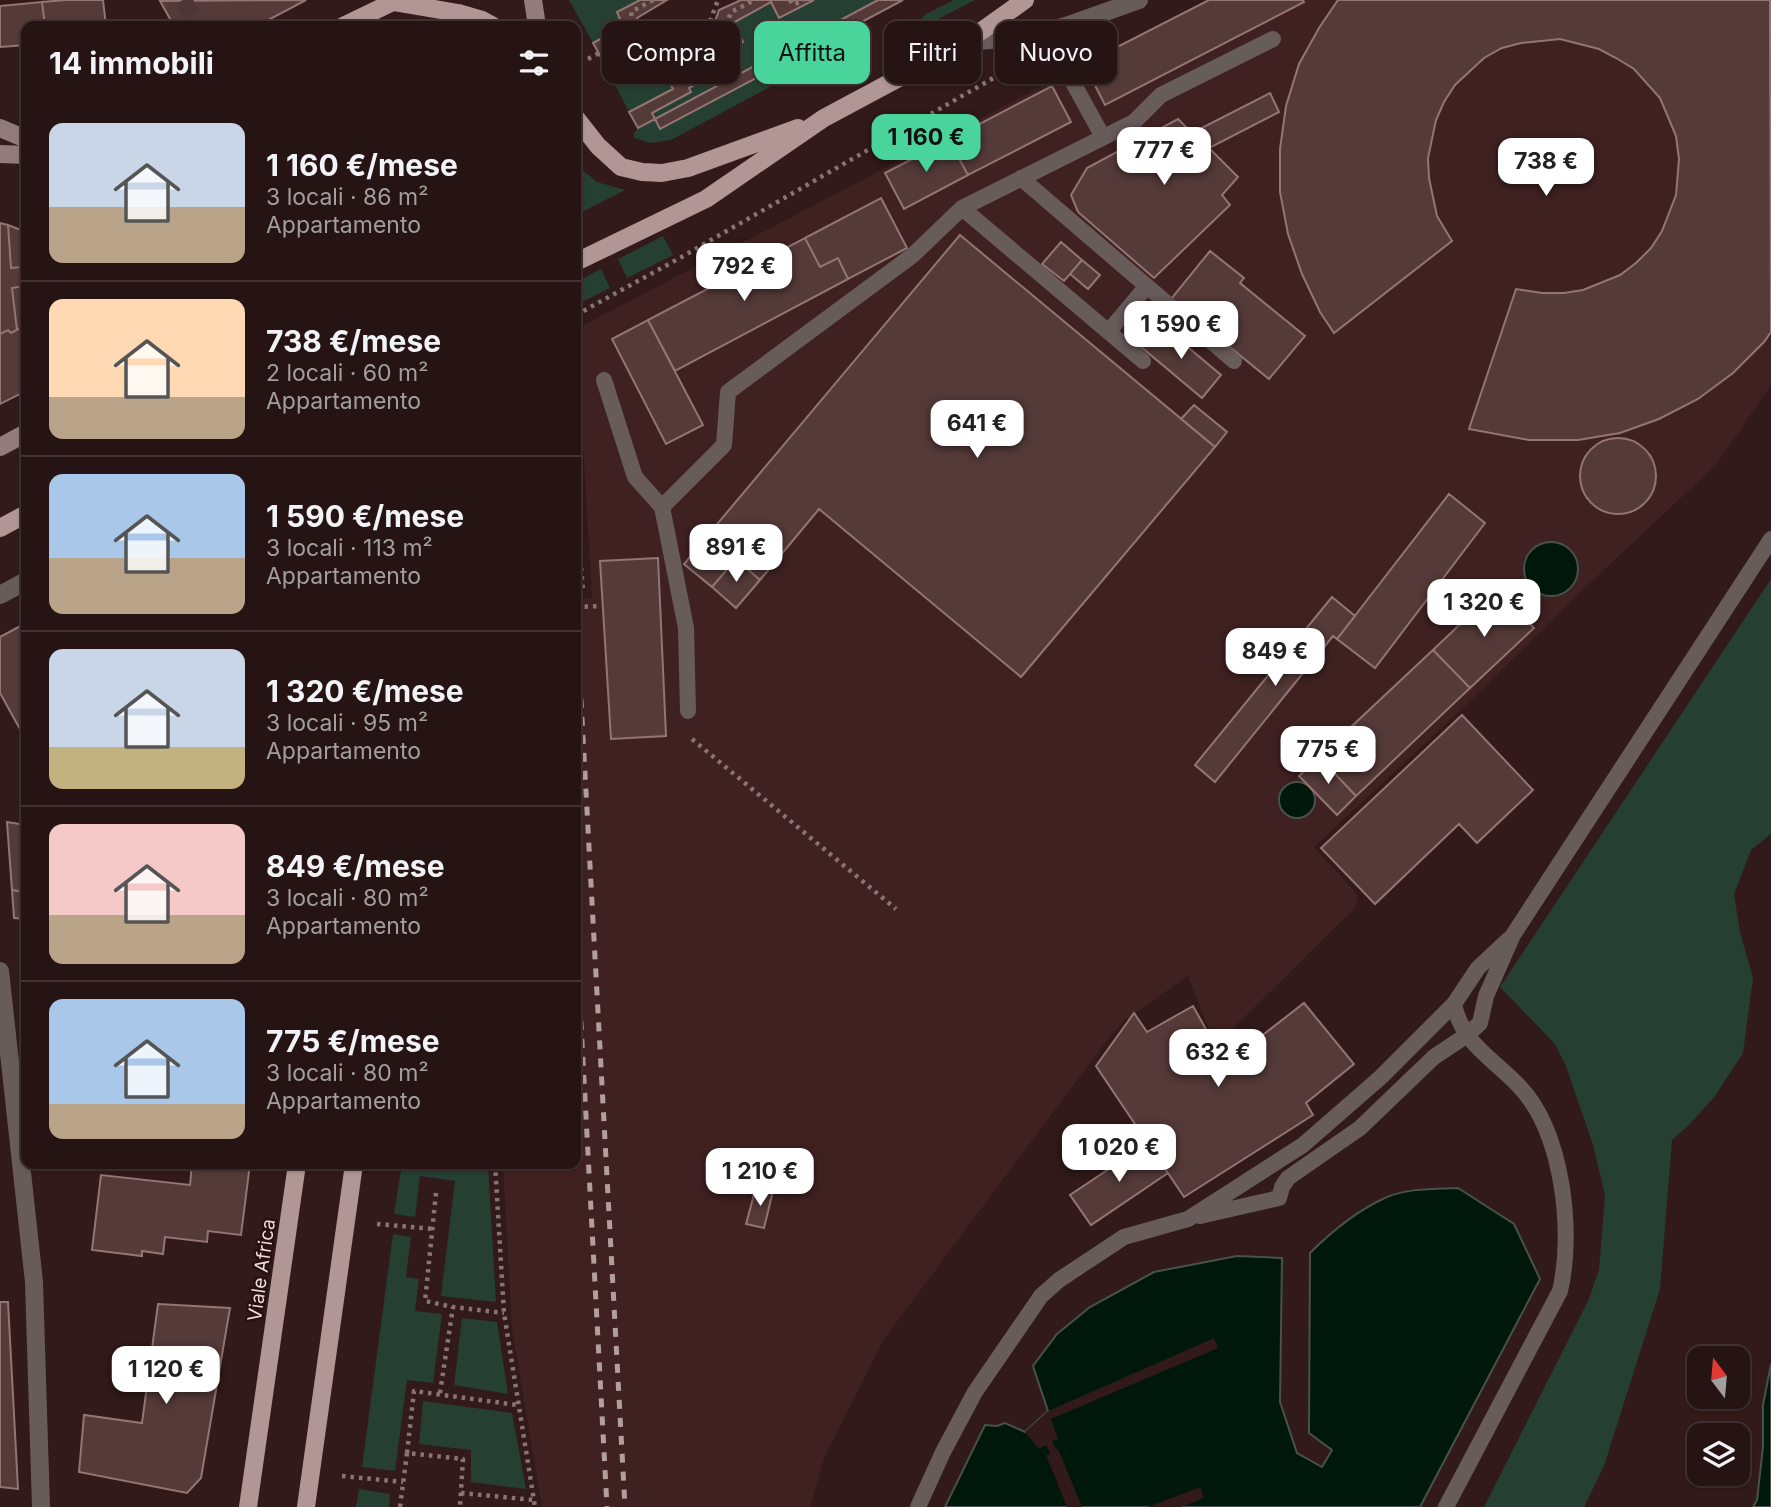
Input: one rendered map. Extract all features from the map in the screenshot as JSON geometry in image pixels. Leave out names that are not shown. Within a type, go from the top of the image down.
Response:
[{"type":"main road","points":[[533,0],[536,21]]},
{"type":"main road","points":[[981,32],[1025,0]]},
{"type":"main road","points":[[352,21],[394,1],[458,13],[484,21]]},
{"type":"main road","points":[[581,260],[706,199],[824,118],[888,84]]},
{"type":"main road","points":[[581,124],[598,146],[621,167],[662,173],[688,167],[824,118]]},
{"type":"main road","points":[[0,128],[21,137]]},
{"type":"main road","points":[[0,154],[21,155]]},
{"type":"main road","points":[[0,447],[21,436]]},
{"type":"main road","points":[[0,528],[21,517]]},
{"type":"main road","name":"Viale Africa","points":[[248,1507],[296,1169]]},
{"type":"main road","points":[[306,1507],[353,1169]]},
{"type":"street","points":[[1077,21],[1139,0]]},
{"type":"street","points":[[0,595],[21,584]]},
{"type":"street","points":[[0,971],[21,1163]]},
{"type":"street","points":[[22,1169],[34,1282],[41,1507]]},
{"type":"lane","points":[[662,507],[724,445],[728,392],[913,255],[962,208],[1134,122],[1161,95],[1273,39]]},
{"type":"lane","points":[[1074,84],[1103,137]]},
{"type":"lane","points":[[1021,178],[1234,360]]},
{"type":"lane","points":[[962,208],[1143,360]]},
{"type":"lane","points":[[1109,331],[1147,286]]},
{"type":"lane","points":[[604,380],[635,477],[662,507],[686,628],[688,711]]},
{"type":"lane","points":[[918,1507],[975,1392],[1041,1296],[1059,1280],[1124,1237],[1279,1198],[1288,1178],[1360,1128],[1434,1057],[1480,1023],[1486,996],[1513,935],[1771,539]]},
{"type":"lane","points":[[1188,1219],[1303,1145],[1381,1077],[1454,1004],[1478,968],[1513,935]]},
{"type":"lane","points":[[1446,1507],[1560,1291],[1564,1275],[1564,1212],[1555,1153],[1540,1115],[1520,1087],[1482,1054],[1467,1035],[1457,1020],[1454,1004]]},
{"type":"path","points":[[633,21],[631,12],[653,0]]},
{"type":"path","points":[[710,21],[718,0]]},
{"type":"path","points":[[728,21],[731,12],[755,0]]},
{"type":"path","points":[[790,0],[793,5],[803,0]]},
{"type":"path","points":[[588,59],[602,52]]},
{"type":"path","points":[[581,312],[690,253],[995,77]]},
{"type":"path","points":[[581,566],[581,592]]},
{"type":"path","points":[[581,607],[600,606]]},
{"type":"path","points":[[692,739],[896,909]]},
{"type":"path","points":[[461,1493],[535,1504],[504,1313],[495,1169]]},
{"type":"path","points":[[436,1193],[425,1301],[504,1313]]},
{"type":"path","points":[[377,1224],[433,1229]]},
{"type":"path","points":[[440,1393],[453,1307]]},
{"type":"path","points":[[400,1507],[414,1391],[518,1405]]},
{"type":"path","points":[[407,1453],[463,1459],[460,1507]]},
{"type":"path","points":[[342,1476],[403,1482]]},
{"type":"shaded area","points":[[569,0],[640,0],[617,12],[620,19],[602,21],[602,38],[593,43]]},
{"type":"shaded area","points":[[878,0],[842,21],[754,21],[754,73],[740,81],[740,43],[743,42],[740,36],[740,21],[737,21],[771,2]]},
{"type":"shaded area","points":[[954,0],[975,0],[934,21],[919,21],[926,14]]},
{"type":"shaded area","points":[[1208,0],[1771,0],[1771,385],[1716,465],[1314,847],[1356,893],[1358,902],[1354,909],[1228,1033],[1215,1032],[1208,1027],[1188,976],[1125,1020],[1108,1039],[884,1339],[824,1458],[810,1507],[542,1507],[512,1328],[503,1169],[581,1169],[581,599],[592,598],[581,413],[581,326],[1047,84],[1117,84],[1117,47]]},
{"type":"shaded area","points":[[754,79],[754,84],[776,84],[671,140],[651,143],[634,138],[638,128],[655,119],[652,113],[691,92],[689,88],[696,84],[735,84],[660,128]]},
{"type":"shaded area","points":[[615,84],[670,84],[673,89],[629,112]]},
{"type":"shaded area","points":[[581,169],[597,182],[625,190],[581,212]]},
{"type":"shaded area","points":[[663,236],[673,255],[627,278],[618,259]]},
{"type":"shaded area","points":[[601,269],[610,288],[581,302],[581,279]]},
{"type":"shaded area","points":[[1551,542],[1570,550],[1578,569],[1570,588],[1551,596],[1532,588],[1524,569],[1532,550]]},
{"type":"shaded area","points":[[1771,579],[1771,834],[1751,850],[1734,894],[1740,932],[1753,978],[1743,1053],[1715,1096],[1672,1140],[1660,1289],[1604,1466],[1584,1507],[1484,1507],[1588,1301],[1599,1270],[1605,1195],[1593,1145],[1566,1066],[1555,1044],[1500,987]]},
{"type":"shaded area","points":[[1297,782],[1310,787],[1315,800],[1310,813],[1297,818],[1284,813],[1279,800],[1284,787]]},
{"type":"shaded area","points":[[401,1169],[488,1169],[496,1302],[441,1296],[455,1181],[420,1176],[415,1217],[394,1214]]},
{"type":"shaded area","points":[[1458,1188],[1514,1224],[1540,1279],[1420,1507],[945,1507],[985,1425],[997,1426],[1005,1423],[1025,1432],[1048,1411],[1033,1366],[1057,1334],[1090,1307],[1154,1272],[1237,1256],[1282,1258],[1280,1402],[1297,1453],[1322,1467],[1332,1450],[1309,1433],[1310,1253],[1346,1222],[1387,1197],[1413,1190]]},
{"type":"shaded area","points":[[393,1234],[411,1237],[406,1277],[419,1279],[415,1311],[442,1314],[433,1383],[407,1380],[395,1471],[362,1467]]},
{"type":"shaded area","points":[[462,1318],[497,1322],[508,1394],[454,1385]]},
{"type":"shaded area","points":[[1771,1364],[1771,1507],[1753,1507],[1757,1500],[1763,1447],[1763,1405]]},
{"type":"shaded area","points":[[423,1401],[512,1413],[526,1489],[471,1482],[471,1450],[419,1444]]},
{"type":"shaded area","points":[[359,1489],[390,1494],[389,1507],[356,1507]]},
{"type":"pier","points":[[1214,1338],[1218,1348],[1051,1419],[1058,1439],[1052,1441],[1058,1449],[1082,1507],[1067,1507],[1046,1455],[1050,1454],[1046,1445],[1039,1449],[1025,1432],[1048,1411]]},
{"type":"pier","points":[[1200,1487],[1204,1498],[1181,1507],[1148,1507]]},
{"type":"building","points":[[103,0],[105,21],[44,21],[42,2]]},
{"type":"building","points":[[306,0],[266,21],[171,21],[160,1]]},
{"type":"building","points":[[640,0],[667,0],[637,18],[639,21],[615,21],[620,19],[617,12]]},
{"type":"building","points":[[741,0],[814,0],[779,18],[771,2],[737,21],[715,21],[719,10]]},
{"type":"building","points":[[878,0],[903,0],[863,21],[839,21]]},
{"type":"building","points":[[1209,0],[1304,2],[1105,105],[1094,84],[1117,84],[1117,47]]},
{"type":"building","points":[[1338,0],[1770,0],[1771,332],[1764,342],[1733,373],[1698,399],[1659,419],[1620,433],[1578,440],[1529,440],[1469,429],[1516,289],[1564,293],[1583,290],[1620,275],[1651,248],[1662,231],[1676,195],[1679,159],[1676,136],[1660,98],[1634,69],[1616,58],[1599,49],[1560,39],[1502,48],[1484,58],[1455,85],[1436,120],[1428,158],[1437,216],[1452,241],[1334,333],[1320,312],[1302,274],[1288,234],[1280,192],[1280,149],[1286,106],[1299,64]]},
{"type":"building","points":[[42,2],[44,21],[21,21],[21,45],[0,47],[0,6]]},
{"type":"building","points":[[602,38],[602,60],[593,43]]},
{"type":"building","points":[[754,66],[754,79],[660,129],[655,119],[721,84],[740,84],[740,74]]},
{"type":"building","points":[[670,84],[696,84],[689,88],[691,92],[652,113],[655,119],[638,128],[629,112],[673,89]]},
{"type":"building","points":[[1052,86],[1071,122],[968,175],[949,140]]},
{"type":"building","points":[[1270,93],[1279,112],[1209,148],[1238,177],[1222,195],[1230,205],[1154,278],[1078,212],[1071,195],[1087,168],[1178,119],[1192,133]]},
{"type":"building","points":[[949,140],[968,175],[904,209],[885,173]]},
{"type":"building","points":[[881,198],[907,248],[848,279],[838,258],[820,267],[805,238]]},
{"type":"building","points":[[0,223],[8,225],[11,268],[21,267],[21,287],[12,288],[17,330],[0,334]]},
{"type":"building","points":[[8,225],[21,230],[21,267],[11,268]]},
{"type":"building","points":[[960,235],[1215,447],[1021,677],[819,509],[760,580],[708,535]]},
{"type":"building","points":[[805,238],[820,267],[838,258],[848,279],[675,371],[648,320]]},
{"type":"building","points":[[1061,242],[1082,260],[1064,281],[1042,264]]},
{"type":"building","points":[[1210,251],[1244,278],[1240,283],[1305,336],[1269,379],[1171,299]]},
{"type":"building","points":[[1082,260],[1100,275],[1088,289],[1070,274]]},
{"type":"building","points":[[21,287],[21,328],[17,330],[12,288]]},
{"type":"building","points":[[648,320],[703,425],[666,444],[612,339]]},
{"type":"building","points":[[1159,323],[1221,375],[1202,398],[1140,346]]},
{"type":"building","points":[[21,328],[21,394],[0,404],[0,334],[8,330],[11,333]]},
{"type":"building","points":[[1194,405],[1227,432],[1215,447],[1181,419]]},
{"type":"building","points":[[1618,438],[1632,441],[1645,449],[1653,462],[1656,476],[1653,490],[1645,503],[1632,511],[1618,514],[1604,511],[1591,503],[1583,490],[1580,476],[1583,462],[1591,449],[1604,441]]},
{"type":"building","points":[[1449,494],[1485,523],[1375,668],[1337,639]]},
{"type":"building","points":[[708,535],[736,559],[712,587],[684,564]]},
{"type":"building","points":[[658,558],[666,736],[611,739],[600,561]]},
{"type":"building","points":[[736,559],[760,580],[736,608],[712,587]]},
{"type":"building","points":[[1497,589],[1534,628],[1470,688],[1433,650]]},
{"type":"building","points":[[1332,597],[1355,616],[1337,639],[1333,636],[1215,782],[1195,765]]},
{"type":"building","points":[[21,626],[21,731],[0,693],[0,637]]},
{"type":"building","points":[[1433,650],[1470,688],[1356,796],[1319,757]]},
{"type":"building","points":[[1462,715],[1533,790],[1477,843],[1459,824],[1375,904],[1321,848]]},
{"type":"building","points":[[1319,757],[1356,796],[1337,815],[1299,776]]},
{"type":"building","points":[[7,822],[21,824],[21,891],[12,890]]},
{"type":"building","points":[[12,890],[21,891],[21,919],[14,918]]},
{"type":"building","points":[[1304,1003],[1354,1064],[1306,1103],[1313,1115],[1184,1197],[1096,1066],[1134,1013],[1147,1032],[1193,1006],[1217,1049],[1238,1037],[1246,1048]]},
{"type":"building","points":[[1148,1143],[1168,1173],[1091,1225],[1070,1195]]},
{"type":"building","points":[[192,1169],[249,1169],[241,1235],[208,1231],[207,1242],[165,1237],[163,1254],[142,1251],[142,1256],[92,1250],[101,1175],[190,1185]]},
{"type":"building","points":[[756,1187],[773,1191],[764,1228],[746,1224]]},
{"type":"building","points":[[0,1302],[8,1302],[18,1489],[0,1487]]},
{"type":"building","points":[[158,1304],[230,1308],[201,1478],[187,1493],[79,1472],[84,1415],[142,1423]]},
{"type":"tunnel","points":[[183,0],[194,21]]},
{"type":"railway","points":[[581,701],[625,1507]]},
{"type":"railway","points":[[581,1024],[607,1507]]}]
